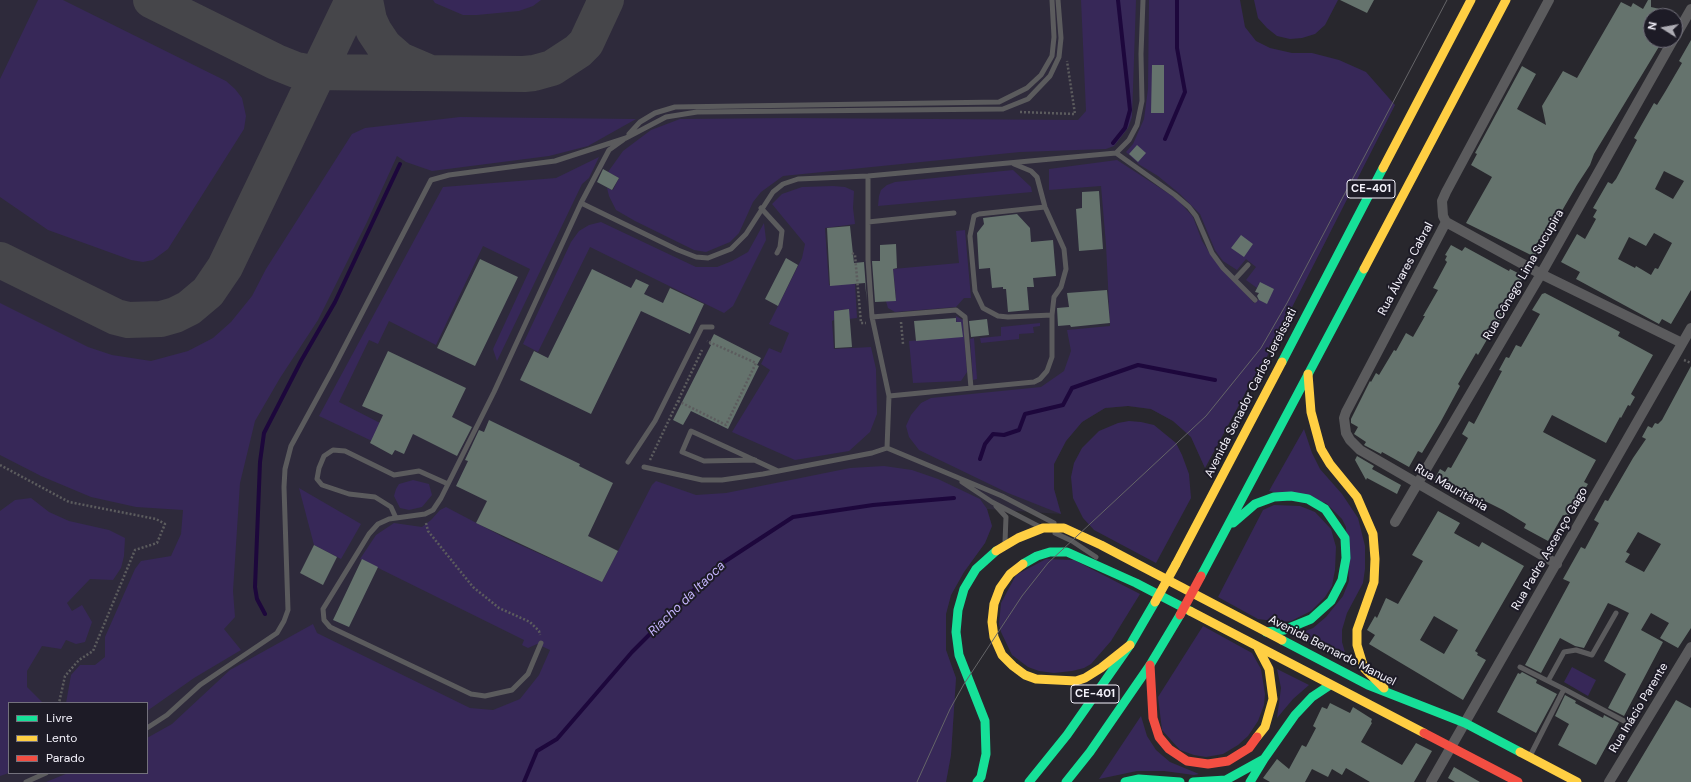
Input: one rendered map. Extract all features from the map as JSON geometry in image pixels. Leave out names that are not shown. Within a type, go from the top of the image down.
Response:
[{"type":"main road","name":"Avenida Senador Carlos Jereissati","points":[[1029,782],[1067,735],[1130,645],[1155,602],[1471,0]]},
{"type":"main road","name":"CE-401","points":[[1066,782],[1090,752],[1150,665],[1180,616],[1506,0]]},
{"type":"main road","points":[[1308,373],[1312,412],[1321,448],[1330,464],[1357,497],[1367,517],[1373,534],[1375,559],[1374,582],[1357,630],[1357,645],[1364,668],[1389,693]]},
{"type":"main road","points":[[1227,528],[1255,504],[1274,496],[1291,496],[1308,499],[1325,509],[1345,538],[1346,558],[1342,580],[1331,601],[1311,620],[1288,629],[1266,632]]},
{"type":"main road","points":[[977,782],[981,777],[986,754],[985,721],[959,656],[956,632],[958,610],[964,588],[976,569],[992,554],[1005,545],[1043,528],[1064,528]]},
{"type":"main road","name":"Avenida Bernardo Manuel","points":[[1064,528],[1101,545],[1368,685],[1465,723],[1577,782]]},
{"type":"main road","points":[[1130,645],[1086,678],[1065,682],[1036,679],[1025,675],[1002,655],[994,637],[992,622],[994,604],[1000,588],[1010,574],[1021,565],[1043,554],[1067,552],[1136,583],[1258,648],[1518,782]]},
{"type":"main road","points":[[1150,665],[1152,714],[1159,737],[1169,749],[1187,761],[1208,764],[1228,761],[1248,748],[1265,727],[1273,699],[1269,669],[1258,648]]},
{"type":"main road","points":[[1250,782],[1264,759],[1295,715],[1312,697],[1330,685]]},
{"type":"main road","points":[[1193,782],[1226,780],[1264,759]]},
{"type":"main road","points":[[1125,782],[1139,779],[1180,782]]},
{"type":"street","name":"Rua Álvares Cabral","points":[[1344,424],[1346,412],[1446,222],[1441,208],[1446,192],[1549,0]]},
{"type":"street","points":[[1683,23],[1691,9]]},
{"type":"street","name":"Rua Cônego Lima Sucupira","points":[[1395,522],[1541,274],[1668,48]]},
{"type":"street","points":[[1446,222],[1541,274],[1682,343]]},
{"type":"street","name":"Rua Padre Ascenço Gago","points":[[1432,782],[1691,328]]},
{"type":"street","name":"Rua Mauritânia","points":[[1344,424],[1346,433],[1350,440],[1360,450],[1557,564]]},
{"type":"street","name":"Rua Inácio Parente","points":[[1610,782],[1691,647]]},
{"type":"lane","points":[[148,727],[167,715],[200,685],[277,633],[284,621],[288,610],[284,487],[285,468],[291,446],[333,370],[431,180],[449,175],[555,161],[626,138],[640,122],[655,113],[675,107],[999,102],[1027,88],[1041,75],[1052,56],[1054,37],[1052,0]]},
{"type":"lane","points":[[541,643],[528,674],[512,690],[486,696],[471,694],[330,627],[324,620],[323,609],[369,534],[378,524],[396,518],[425,514],[433,510],[448,484],[494,392],[581,203],[609,150],[626,138],[666,117],[697,112],[1003,109],[1028,99],[1050,76],[1059,57],[1061,38],[1058,0]]},
{"type":"lane","points":[[581,203],[678,250],[696,257],[708,258],[731,249],[746,234],[761,208],[773,192],[783,184],[798,179],[868,176],[1116,153],[1129,140],[1138,125],[1142,101],[1141,54],[1143,0]]},
{"type":"lane","points":[[1116,153],[1175,195],[1189,207],[1196,216],[1212,253],[1255,300]]},
{"type":"lane","points":[[889,396],[1034,382],[1040,379],[1047,371],[1052,357],[1052,315],[1054,297],[1062,283],[1066,269],[1064,248],[1045,207],[1037,177],[1031,171],[1012,163]]},
{"type":"lane","points":[[868,176],[868,260],[872,317],[889,396],[887,448]]},
{"type":"lane","points":[[1045,207],[979,214],[974,216],[970,236],[975,291],[982,308],[998,316],[1052,315]]},
{"type":"lane","points":[[761,208],[782,231],[780,247],[777,253]]},
{"type":"lane","points":[[868,222],[954,213]]},
{"type":"lane","points":[[1235,279],[1248,265]]},
{"type":"lane","points":[[872,317],[956,310],[965,317],[971,388]]},
{"type":"lane","points":[[628,462],[655,421],[702,327],[712,327]]},
{"type":"lane","points":[[755,460],[704,461],[682,452],[691,431],[755,460],[779,471]]},
{"type":"lane","points":[[644,467],[702,480],[722,480],[779,471],[872,453],[887,448],[1002,496],[1064,528]]},
{"type":"lane","points":[[396,518],[391,507],[375,497],[349,494],[322,485],[317,479],[319,468],[324,456],[333,450],[345,451],[394,475],[419,471],[448,484]]},
{"type":"lane","points":[[949,474],[992,502],[1072,542],[1136,583]]},
{"type":"lane","points":[[992,502],[1006,516],[1005,545]]},
{"type":"lane","points":[[1548,682],[1564,652],[1576,650],[1592,655],[1616,613]]},
{"type":"lane","points":[[1520,667],[1624,721]]},
{"type":"lane","points":[[1530,757],[1564,689]]},
{"type":"lane","points":[[26,782],[44,774]]},
{"type":"path","points":[[1014,112],[1076,114],[1066,55]]},
{"type":"path","points":[[653,469],[649,460],[707,339],[756,364],[726,425],[678,401]]},
{"type":"path","points":[[0,465],[69,502],[156,519],[165,524],[157,543],[135,550],[93,651],[79,660],[66,676],[59,702]]},
{"type":"path","points":[[425,514],[428,531],[473,587],[500,608],[530,622],[539,631],[541,643]]},
{"type":"shaded area","points":[[0,0],[1198,0],[1313,233],[1322,228],[1329,235],[1205,468],[1191,437],[1173,421],[1151,409],[1128,406],[1105,408],[1082,422],[1066,441],[1054,464],[1054,489],[1061,514],[987,509],[992,526],[985,543],[964,572],[951,595],[946,614],[946,650],[956,678],[951,755],[946,782],[0,782]]},
{"type":"shaded area","points":[[38,0],[63,0],[226,81],[242,98],[246,116],[244,129],[168,249],[153,260],[143,262],[131,260],[48,230],[0,197],[0,79]]},
{"type":"shaded area","points":[[433,0],[541,0],[533,6],[519,11],[463,15],[435,3]]},
{"type":"shaded area","points":[[1081,0],[1136,0],[1132,117],[1128,128],[1114,146],[1106,149],[1020,152],[783,176],[761,192],[753,202],[739,233],[730,242],[706,252],[694,250],[635,221],[616,210],[609,196],[607,188],[613,190],[619,178],[608,172],[623,151],[651,130],[680,119],[790,118],[1078,120],[1086,111]]},
{"type":"shaded area","points":[[1149,0],[1240,0],[1245,27],[1256,41],[1270,48],[1292,53],[1312,53],[1339,60],[1366,72],[1395,105],[1255,380],[1253,379],[1205,468],[1191,437],[1173,421],[1151,409],[1128,406],[1105,408],[1082,422],[1066,441],[1054,464],[1054,489],[1061,514],[1008,493],[919,450],[909,437],[906,426],[911,415],[921,403],[931,398],[1041,387],[1064,371],[1071,351],[1067,330],[1110,326],[1106,245],[1101,186],[1049,190],[1049,169],[1117,160],[1177,199],[1193,217],[1202,241],[1212,257],[1254,303],[1273,289],[1259,283],[1257,288],[1246,280],[1256,267],[1246,259],[1237,270],[1223,261],[1215,250],[1200,214],[1180,194],[1158,176],[1140,165],[1126,152],[1133,144],[1144,119],[1148,89]]},
{"type":"shaded area","points":[[1254,0],[1338,0],[1325,25],[1315,34],[1302,38],[1290,39],[1277,36],[1267,28],[1258,18]]},
{"type":"shaded area","points":[[460,117],[636,119],[588,146],[549,156],[432,171],[406,162],[397,156],[367,222],[318,320],[280,378],[255,421],[240,483],[233,591],[235,617],[224,629],[241,650],[194,678],[148,710],[148,702],[66,702],[71,675],[80,665],[95,665],[105,657],[105,637],[135,569],[141,561],[171,556],[181,534],[183,510],[136,507],[91,497],[41,476],[0,455],[0,303],[88,347],[112,355],[151,361],[188,351],[213,338],[231,322],[252,296],[266,269],[352,134],[365,128]]},
{"type":"shaded area","points":[[599,157],[589,178],[582,184],[497,361],[493,349],[530,269],[483,246],[436,345],[389,321],[378,344],[369,340],[339,402],[382,424],[372,441],[319,416],[443,187],[556,178]]},
{"type":"shaded area","points":[[1013,170],[1031,187],[1032,192],[878,206],[881,190],[887,185],[895,182]]},
{"type":"shaded area","points":[[802,187],[845,187],[854,191],[853,208],[855,224],[825,228],[829,285],[855,283],[857,318],[849,319],[848,309],[834,311],[834,320],[832,321],[834,349],[871,347],[876,369],[877,414],[870,432],[849,451],[795,460],[732,432],[770,370],[761,364],[769,348],[781,353],[789,333],[769,324],[802,258],[805,244],[772,204],[782,194]]},
{"type":"shaded area","points":[[601,222],[696,267],[717,267],[748,252],[764,223],[766,240],[733,306],[724,313],[590,247],[538,352],[523,344],[571,242],[579,231],[589,225]]},
{"type":"shaded area","points":[[965,230],[971,298],[964,298],[956,307],[895,312],[888,308],[885,298],[896,298],[893,269],[959,263],[956,231]]},
{"type":"shaded area","points":[[956,316],[963,320],[967,372],[961,381],[913,383],[909,341],[957,337]]},
{"type":"shaded area","points":[[1040,323],[1040,326],[1033,327],[1034,333],[1019,334],[1019,339],[981,343],[980,338],[1001,336],[1001,327]]},
{"type":"shaded area","points":[[974,338],[977,379],[973,380],[970,339]]},
{"type":"shaded area","points":[[1129,421],[1154,425],[1176,443],[1189,474],[1191,498],[1156,563],[1094,530],[1083,518],[1073,498],[1071,477],[1074,463],[1082,448],[1099,431],[1118,423]]},
{"type":"shaded area","points":[[1304,429],[1312,453],[1320,469],[1342,494],[1358,518],[1365,546],[1365,569],[1363,583],[1347,613],[1342,630],[1342,642],[1348,663],[1295,635],[1313,628],[1326,617],[1343,596],[1349,581],[1346,527],[1342,519],[1326,503],[1269,491]]},
{"type":"shaded area","points":[[884,466],[912,470],[938,479],[980,499],[987,509],[992,526],[985,543],[964,572],[951,595],[946,614],[946,650],[956,678],[951,755],[946,782],[46,782],[66,774],[148,774],[148,737],[172,724],[230,670],[313,624],[317,633],[470,708],[493,710],[520,699],[539,675],[550,650],[537,644],[528,648],[522,645],[524,640],[360,559],[376,535],[394,523],[422,527],[440,510],[446,507],[507,539],[602,582],[652,485],[656,481],[696,495],[726,493],[850,468]]},
{"type":"shaded area","points":[[413,480],[429,484],[432,495],[422,507],[409,510],[400,508],[394,496],[396,489],[399,484]]},
{"type":"shaded area","points":[[299,488],[361,524],[341,559],[314,545]]},
{"type":"shaded area","points":[[31,498],[49,512],[69,521],[109,530],[125,538],[124,556],[121,568],[113,580],[90,579],[67,603],[72,611],[82,605],[92,622],[85,642],[76,644],[66,640],[61,649],[42,646],[27,671],[27,687],[42,702],[8,702],[8,773],[0,776],[0,511],[15,500]]},
{"type":"shaded area","points":[[1274,505],[1300,506],[1315,512],[1331,529],[1336,547],[1335,570],[1332,586],[1325,597],[1311,611],[1291,621],[1281,622],[1258,619],[1218,597],[1263,510]]},
{"type":"shaded area","points":[[1046,559],[1074,560],[1140,594],[1111,641],[1091,664],[1084,668],[1054,673],[1039,671],[1028,667],[1012,655],[1001,632],[999,624],[1001,603],[1016,575]]},
{"type":"shaded area","points":[[1203,626],[1252,653],[1261,669],[1265,694],[1264,705],[1258,721],[1248,736],[1238,745],[1223,754],[1206,757],[1180,750],[1162,730],[1158,697]]},
{"type":"shaded area","points":[[1572,667],[1596,680],[1588,696],[1564,682]]},
{"type":"shaded area","points":[[1277,669],[1309,685],[1293,699],[1277,718],[1281,688]]},
{"type":"shaded area","points":[[1141,716],[1147,736],[1156,750],[1170,762],[1199,774],[1194,775],[1164,771],[1137,771],[1099,779]]},
{"type":"building","points":[[1340,0],[1374,0],[1367,13]]},
{"type":"building","points":[[1648,0],[1651,0],[1651,7],[1655,8],[1644,8]]},
{"type":"building","points":[[1621,2],[1631,7],[1633,3],[1643,9],[1643,48],[1658,48],[1594,154],[1590,165],[1535,257],[1466,223],[1492,177],[1471,165],[1477,154],[1475,153],[1522,66],[1536,74],[1517,109],[1546,125],[1542,106],[1563,71],[1577,78]]},
{"type":"building","points":[[1691,40],[1691,290],[1671,324],[1662,319],[1659,324],[1576,279],[1580,272],[1561,262],[1577,234],[1585,239],[1596,219],[1593,217],[1597,210],[1593,208],[1608,182],[1612,184],[1616,179],[1637,140],[1634,138],[1654,103],[1657,105],[1682,63],[1679,61]],"holes":[[[1664,171],[1684,181],[1673,199],[1655,189]],[[1654,233],[1672,243],[1658,269],[1655,268],[1651,275],[1636,266],[1635,268],[1618,259],[1629,237],[1646,246]]]},
{"type":"building","points":[[1152,65],[1164,65],[1164,113],[1151,113]]},
{"type":"building","points":[[1137,145],[1146,153],[1138,162],[1129,154]]},
{"type":"building","points":[[603,169],[619,178],[612,190],[597,182]]},
{"type":"building","points":[[1099,191],[1103,249],[1079,251],[1076,209],[1082,208],[1082,192]]},
{"type":"building","points":[[1017,214],[1030,228],[1031,242],[1053,240],[1056,276],[1033,278],[1034,287],[1027,287],[1029,310],[1008,312],[1006,289],[1003,289],[1003,287],[992,288],[990,268],[979,269],[977,233],[984,224],[983,218]]},
{"type":"building","points":[[850,226],[854,263],[864,262],[867,302],[865,283],[830,286],[827,228]]},
{"type":"building","points":[[1241,235],[1253,244],[1244,257],[1231,248]]},
{"type":"building","points":[[896,244],[897,268],[893,269],[896,301],[875,302],[872,261],[880,261],[880,245]]},
{"type":"building","points":[[1451,245],[1462,251],[1465,247],[1509,271],[1510,269],[1524,276],[1504,311],[1505,312],[1498,325],[1496,324],[1478,355],[1476,353],[1458,384],[1460,386],[1422,453],[1418,451],[1409,467],[1382,452],[1381,454],[1364,445],[1366,442],[1354,434],[1358,427],[1351,423],[1351,419],[1370,381],[1371,382],[1376,373],[1379,375],[1394,350],[1396,351],[1406,333],[1413,337],[1438,290],[1433,288],[1447,262],[1445,260],[1447,256],[1445,255]]},
{"type":"building","points":[[786,258],[798,265],[778,306],[765,299]]},
{"type":"building","points":[[480,259],[518,277],[475,366],[437,348]]},
{"type":"building","points":[[592,269],[631,288],[636,279],[649,285],[644,294],[663,303],[670,288],[704,304],[690,334],[641,311],[591,414],[520,380],[534,351],[548,358]]},
{"type":"building","points":[[1260,282],[1274,289],[1267,304],[1259,300],[1257,296],[1259,293],[1255,292]]},
{"type":"building","points":[[1107,290],[1110,323],[1071,327],[1070,325],[1058,326],[1057,308],[1069,307],[1067,293]]},
{"type":"building","points":[[1545,293],[1620,332],[1618,336],[1653,355],[1631,394],[1635,397],[1630,406],[1628,405],[1621,418],[1620,417],[1606,443],[1552,415],[1543,432],[1596,460],[1584,482],[1588,484],[1568,518],[1563,515],[1548,541],[1524,528],[1526,524],[1503,510],[1453,485],[1451,489],[1434,480],[1440,469],[1445,472],[1448,467],[1451,468],[1468,438],[1462,434],[1469,421],[1474,424],[1502,371],[1499,370],[1506,357],[1509,358],[1516,345],[1521,347],[1540,314],[1532,310],[1542,294]]},
{"type":"building","points":[[849,309],[852,347],[835,348],[834,311]]},
{"type":"building","points":[[956,318],[956,322],[961,322],[963,337],[916,341],[914,321]]},
{"type":"building","points":[[987,319],[989,335],[971,337],[969,321]]},
{"type":"building","points":[[714,334],[761,358],[757,365],[759,366],[728,429],[691,411],[683,425],[673,420],[711,345],[709,344]]},
{"type":"building","points":[[388,351],[466,388],[452,417],[472,427],[457,456],[413,434],[404,454],[395,450],[392,455],[370,443],[383,415],[362,406]]},
{"type":"building","points":[[1691,366],[1691,628],[1678,648],[1660,638],[1669,623],[1651,613],[1641,630],[1663,642],[1624,716],[1608,708],[1626,674],[1604,661],[1629,613],[1608,603],[1584,648],[1575,646],[1560,638],[1541,673],[1525,665],[1570,582],[1563,579],[1581,547],[1585,549],[1599,523],[1594,520],[1605,500],[1608,501],[1646,439],[1642,437],[1648,426],[1652,428],[1655,423],[1658,424],[1662,420]],"holes":[[[1638,532],[1661,544],[1644,572],[1625,562],[1630,554],[1626,552]]]},
{"type":"building","points":[[489,420],[580,464],[579,466],[613,483],[588,536],[618,551],[602,582],[476,523],[487,501],[456,486],[468,461],[465,460],[479,430],[484,432]]},
{"type":"building","points":[[1357,456],[1374,466],[1372,469],[1401,485],[1397,494],[1367,478],[1366,480],[1355,460]]},
{"type":"building","points":[[1438,511],[1460,523],[1454,533],[1479,547],[1482,542],[1524,566],[1475,651],[1478,653],[1477,655],[1486,660],[1463,700],[1369,644],[1375,635],[1367,630],[1375,616],[1377,618],[1386,598],[1398,604],[1423,561],[1412,555]],"holes":[[[1434,616],[1458,630],[1444,654],[1420,640]]]},
{"type":"building","points":[[314,545],[337,557],[323,585],[300,573]]},
{"type":"building","points":[[362,559],[378,567],[349,627],[333,620]]},
{"type":"building","points":[[1522,672],[1537,680],[1536,683],[1557,694],[1536,733],[1497,712],[1518,673],[1520,674]]},
{"type":"building","points":[[1565,695],[1576,701],[1575,703],[1603,718],[1604,715],[1619,723],[1596,765],[1558,745],[1569,724],[1555,716]]},
{"type":"building","points":[[1676,700],[1691,708],[1691,782],[1627,782]]},
{"type":"building","points":[[1330,703],[1350,713],[1353,707],[1372,719],[1372,723],[1361,742],[1402,765],[1416,743],[1432,751],[1414,782],[1370,782],[1346,768],[1342,775],[1332,769],[1328,777],[1312,769],[1305,782],[1270,782],[1263,778],[1277,759],[1289,769],[1302,745],[1306,747],[1316,728],[1313,726],[1322,707],[1327,709]]},
{"type":"building","points":[[1454,767],[1480,782],[1455,782],[1448,778]]},
{"type":"waterway","points":[[1113,143],[1125,128],[1130,110],[1118,0]]},
{"type":"waterway","points":[[1165,139],[1185,92],[1177,48],[1177,0]]},
{"type":"waterway","points":[[265,614],[257,599],[255,587],[260,462],[264,433],[301,361],[335,302],[400,164]]},
{"type":"waterway","name":"Riacho da Itaoca","points":[[980,459],[985,444],[993,434],[1004,435],[1019,430],[1025,414],[1063,405],[1072,388],[1138,365],[1215,380]]},
{"type":"waterway","name":"Riacho da Itaoca","points":[[524,782],[537,751],[557,739],[632,652],[718,566],[793,517],[873,505],[954,498]]},
{"type":"taxiway","points":[[151,0],[276,62],[296,70],[307,72],[524,74],[552,68],[578,51],[586,43],[606,0]]},
{"type":"taxiway","points":[[0,260],[116,317],[128,320],[161,319],[175,315],[189,308],[208,292],[225,267],[353,0]]},
{"type":"taxiway","points":[[365,0],[369,20],[384,46],[400,60],[428,72]]},
{"type":"tram line","points":[[917,782],[950,709],[964,684],[1022,596],[1048,563],[1206,416],[1261,348],[1287,303],[1447,0]]},
{"type":"traffic: fast","points":[[1282,362],[1383,168]]},
{"type":"traffic: fast","points":[[1201,576],[1364,269]]},
{"type":"traffic: fast","points":[[1233,523],[1255,504],[1274,497],[1291,496],[1308,499],[1325,509],[1345,538],[1346,558],[1342,580],[1331,601],[1311,619],[1284,630],[1266,632]]},
{"type":"traffic: fast","points":[[977,782],[981,777],[986,754],[985,721],[959,655],[956,632],[958,610],[964,589],[976,569],[996,551]]},
{"type":"traffic: fast","points":[[1023,564],[1037,556],[1050,552],[1067,552],[1136,583],[1190,611]]},
{"type":"traffic: fast","points":[[1029,782],[1067,735],[1130,645],[1155,602]]},
{"type":"traffic: fast","points":[[1066,782],[1090,752],[1150,665],[1180,615]]},
{"type":"traffic: fast","points":[[1282,640],[1368,685],[1465,723],[1520,752]]},
{"type":"traffic: fast","points":[[1193,782],[1226,780],[1264,759],[1295,715],[1312,697],[1330,685]]},
{"type":"traffic: fast","points":[[1250,782],[1264,759]]},
{"type":"traffic: fast","points":[[1125,782],[1139,779],[1180,782]]},
{"type":"traffic: slow","points":[[1383,168],[1471,0]]},
{"type":"traffic: slow","points":[[1364,269],[1506,0]]},
{"type":"traffic: slow","points":[[1176,564],[1282,362]]},
{"type":"traffic: slow","points":[[1308,374],[1311,412],[1321,449],[1330,464],[1357,497],[1373,534],[1375,559],[1374,582],[1357,630],[1357,645],[1364,668],[1384,688]]},
{"type":"traffic: slow","points":[[996,551],[1018,538],[1043,528],[1064,528],[1101,545],[1282,640]]},
{"type":"traffic: slow","points":[[1023,564],[1010,574],[1000,588],[994,604],[992,622],[994,637],[1002,655],[1013,666],[1025,675],[1036,679],[1076,681],[1085,678],[1101,668],[1130,645]]},
{"type":"traffic: slow","points":[[1155,602],[1176,564]]},
{"type":"traffic: slow","points":[[1190,611],[1424,733]]},
{"type":"traffic: slow","points":[[1257,737],[1265,727],[1273,699],[1269,669],[1258,648]]},
{"type":"traffic: slow","points":[[1520,752],[1577,782]]},
{"type":"traffic: jam","points":[[1180,615],[1201,576]]},
{"type":"traffic: jam","points":[[1150,665],[1153,718],[1159,737],[1169,749],[1187,761],[1208,764],[1228,761],[1249,748],[1257,737]]},
{"type":"traffic: jam","points":[[1424,733],[1518,782]]}]
